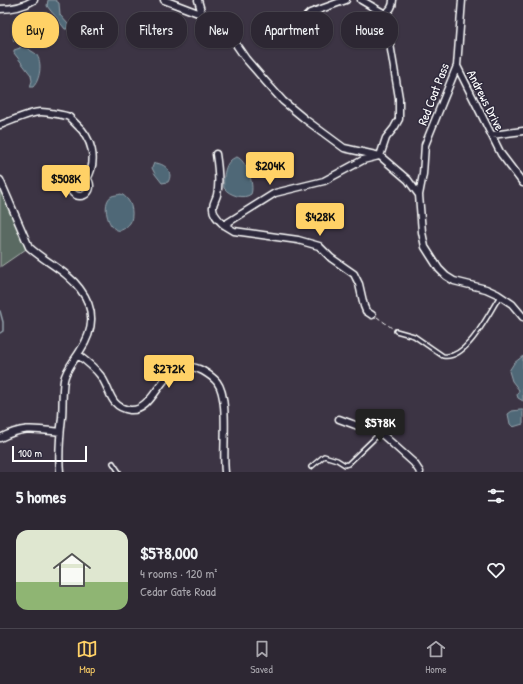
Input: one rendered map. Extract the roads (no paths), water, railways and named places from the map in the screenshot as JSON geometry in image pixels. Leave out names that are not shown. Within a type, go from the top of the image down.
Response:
[{"type":"street","points":[[0,9],[18,7],[34,0]]},
{"type":"street","points":[[164,0],[197,12]]},
{"type":"street","points":[[198,0],[201,12]]},
{"type":"street","points":[[313,12],[346,0]]},
{"type":"street","points":[[361,0],[382,12]]},
{"type":"street","points":[[388,12],[393,4],[393,0]]},
{"type":"street","name":"Red Coat Pass","points":[[462,0],[457,66],[425,145],[423,174],[419,195],[422,232],[425,247],[439,269],[446,276],[454,281],[486,289],[500,296],[512,304],[523,317]]},
{"type":"street","points":[[238,48],[246,60],[283,101],[306,120],[344,148],[380,156],[408,180],[419,195]]},
{"type":"street","points":[[380,156],[386,138],[399,119],[399,98],[391,48]]},
{"type":"street","name":"Andrews Drive","points":[[457,66],[501,154],[523,183]]},
{"type":"street","points":[[0,125],[24,116],[42,112],[69,117],[86,134],[91,146],[93,165],[87,179]]},
{"type":"street","points":[[492,135],[523,132]]},
{"type":"street","points":[[216,154],[218,181],[217,196],[213,206],[214,214],[224,225],[234,231],[298,240],[318,246],[331,258],[354,274],[359,284],[366,312],[372,315]]},
{"type":"street","points":[[224,225],[276,193],[324,180],[363,160],[380,156]]},
{"type":"street","points":[[0,180],[29,247],[71,279],[81,290],[92,315],[92,324],[86,340],[78,355],[68,367],[64,380],[60,432],[60,472]]},
{"type":"street","points":[[78,355],[92,366],[102,377],[108,393],[114,402],[131,410],[142,407],[149,401],[170,373],[180,368],[190,367],[209,374],[218,383],[223,396],[225,472]]},
{"type":"street","points":[[338,419],[358,426],[370,427],[380,433],[414,463],[420,472]]},
{"type":"street","points":[[0,438],[11,432],[30,428],[60,432]]},
{"type":"lane","points":[[396,331],[414,336],[443,356],[453,356],[475,336],[500,296]]},
{"type":"lane","points":[[311,467],[324,456],[337,460],[345,465],[348,464],[380,433]]},
{"type":"lane","points":[[113,463],[119,472]]},
{"type":"water","points":[[48,0],[55,0],[59,3],[60,15],[67,23],[67,29],[65,29],[59,21],[59,12],[52,12],[47,6]]},
{"type":"water","points":[[28,48],[38,57],[40,71],[33,87],[30,87],[32,81],[31,75],[14,53],[14,50]]},
{"type":"water","points":[[237,157],[244,163],[251,179],[251,194],[245,197],[229,193],[224,188],[224,175],[227,165]]},
{"type":"water","points":[[154,163],[165,166],[170,175],[168,182],[162,183],[155,174],[152,168]]},
{"type":"water","points":[[121,194],[129,202],[132,213],[130,223],[125,228],[120,230],[115,229],[111,225],[106,212],[106,205],[112,196]]},
{"type":"water","points":[[523,356],[523,401],[518,398],[517,395],[519,390],[512,381],[509,371],[514,363]]},
{"type":"water","points":[[523,410],[523,424],[513,427],[510,424],[508,414],[512,411]]},
{"type":"waterway","points":[[0,311],[3,322],[3,331],[0,333]]}]
